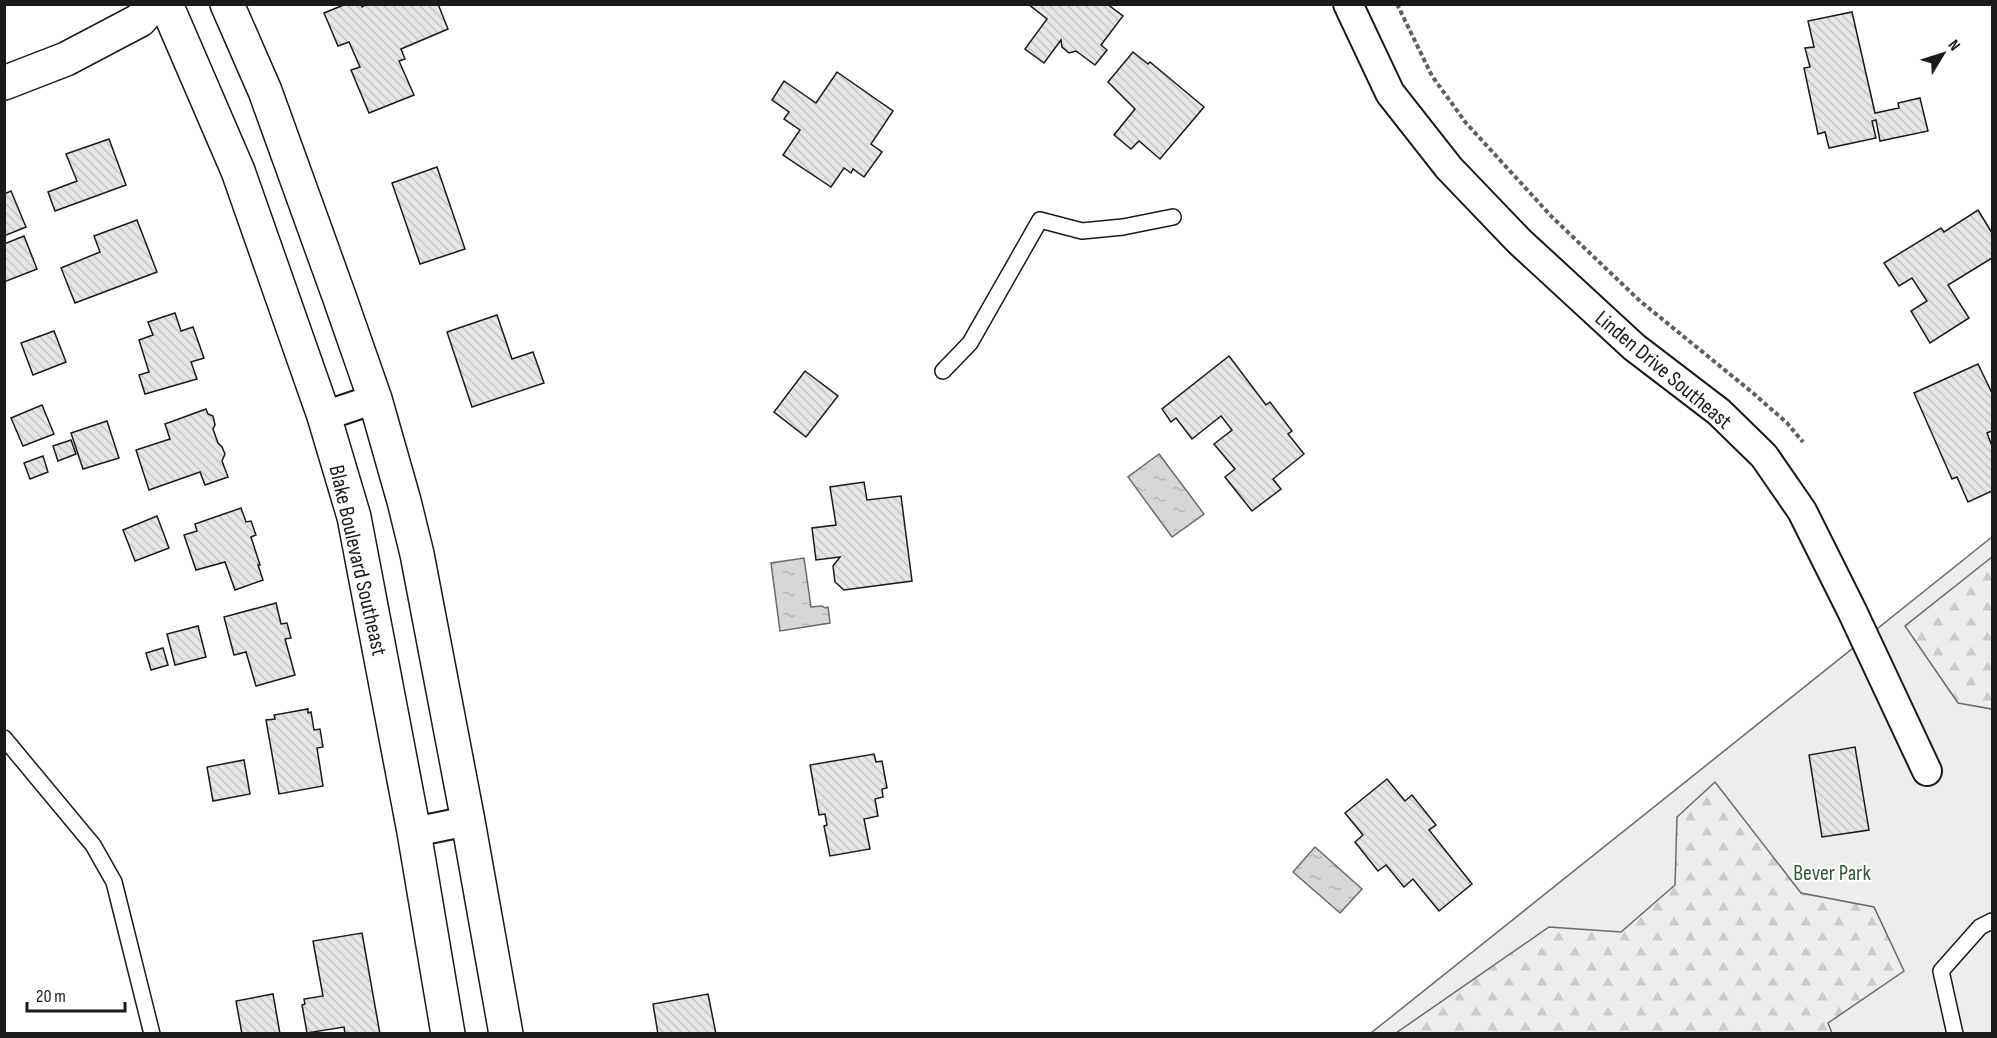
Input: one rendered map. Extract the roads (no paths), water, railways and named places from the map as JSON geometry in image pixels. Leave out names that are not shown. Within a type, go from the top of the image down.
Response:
[{"type":"street","points":[[4,83],[66,59],[140,20],[153,4]]},
{"type":"street","name":"Blake Boulevard Southeast","points":[[166,4],[238,171],[324,416],[354,517],[414,832],[448,1034]]},
{"type":"street","points":[[227,4],[265,91],[375,399],[417,554],[506,1034]]},
{"type":"street","name":"Linden Drive Southeast","points":[[1345,7],[1390,93],[1449,168],[1519,241],[1634,347],[1719,412],[1764,456],[1802,511],[1852,611],[1926,771]]},
{"type":"street","points":[[324,416],[375,399]]},
{"type":"street","points":[[414,832],[468,821]]},
{"type":"lane","points":[[943,371],[970,343],[1040,220],[1082,231],[1123,227],[1173,217]]},
{"type":"lane","points":[[4,738],[93,845],[114,882],[152,1034]]},
{"type":"lane","points":[[1955,1034],[1941,971],[1980,927],[1992,921]]},
{"type":"water","points":[[1159,454],[1204,514],[1172,537],[1128,477]]},
{"type":"water","points":[[804,558],[811,607],[828,607],[830,623],[780,631],[771,563]]},
{"type":"water","points":[[1315,847],[1362,889],[1340,913],[1293,872]]},
{"type":"park label","name":"Bever Park","points":[[1832,872]]}]
